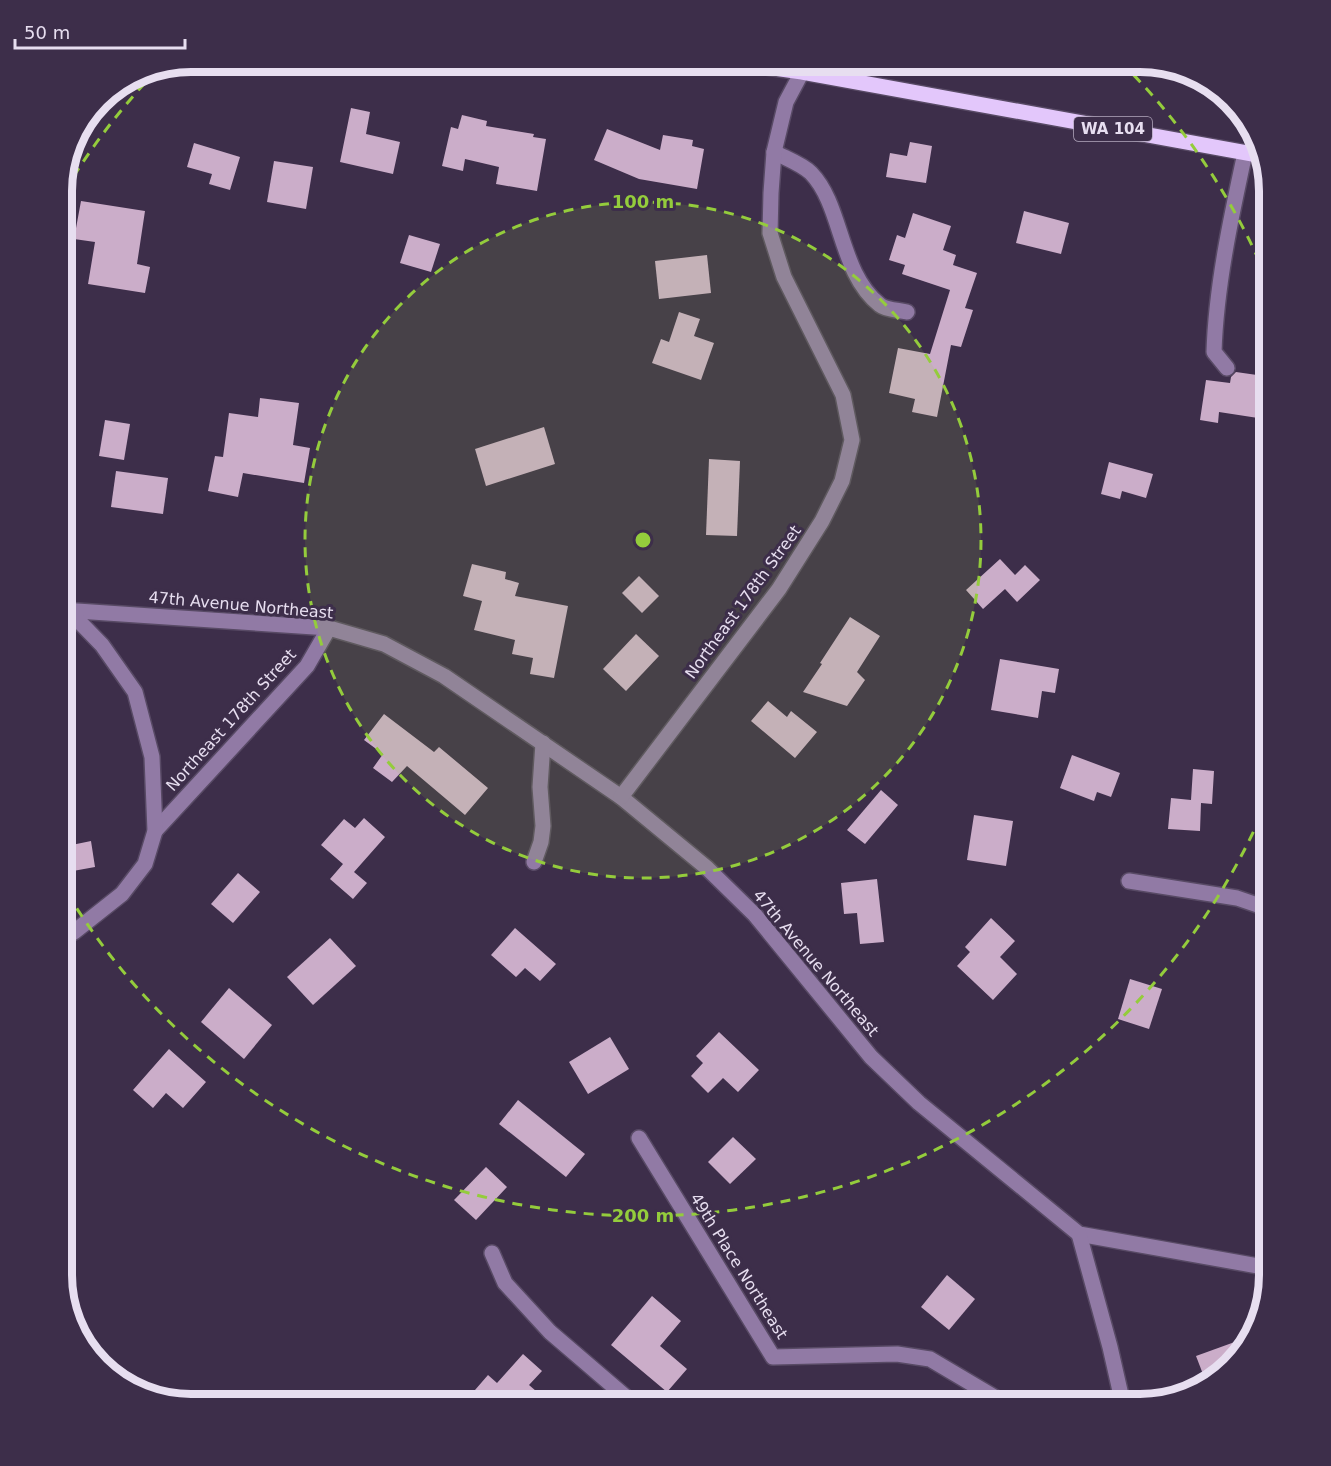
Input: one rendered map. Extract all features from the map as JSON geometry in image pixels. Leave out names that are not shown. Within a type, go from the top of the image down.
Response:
[{"type":"main road","name":"WA 104","points":[[802,72],[1251,154]]},
{"type":"street","name":"Northeast 178th Street","points":[[621,797],[772,598],[822,521],[842,482],[852,440],[843,395],[784,277],[770,233],[774,152],[786,102],[802,72]]},
{"type":"street","points":[[774,152],[812,175],[831,207],[855,273],[868,291],[881,306],[907,312]]},
{"type":"street","points":[[1227,368],[1214,352],[1215,322],[1233,208],[1251,154]]},
{"type":"street","name":"47th Avenue Northeast","points":[[72,610],[329,628],[384,644],[444,676],[621,797],[707,868],[755,915],[871,1057],[919,1103],[1079,1234],[1259,1266]]},
{"type":"street","name":"Northeast 178th Street","points":[[72,617],[102,645],[135,692],[152,757],[155,831],[145,864],[122,894],[72,933]]},
{"type":"street","name":"Northeast 178th Street","points":[[155,831],[307,666],[329,628]]},
{"type":"street","points":[[534,862],[541,842],[543,826],[540,787],[543,743]]},
{"type":"street","points":[[1129,881],[1237,898],[1259,906]]},
{"type":"street","name":"49th Place Northeast","points":[[639,1138],[773,1357],[897,1354],[930,1359],[989,1394]]},
{"type":"street","points":[[1079,1234],[1121,1394]]},
{"type":"street","points":[[492,1253],[505,1283],[550,1332],[622,1394]]},
{"type":"building","points":[[351,108],[370,112],[366,134],[400,142],[393,174],[340,162]]},
{"type":"building","points":[[462,115],[487,121],[486,126],[534,134],[533,137],[546,139],[537,191],[496,184],[499,167],[465,159],[463,171],[442,166],[451,127],[458,129]]},
{"type":"building","points":[[607,129],[660,150],[663,135],[693,140],[692,146],[704,149],[697,189],[639,179],[594,160]]},
{"type":"building","points":[[910,142],[932,146],[926,183],[886,177],[890,153],[907,156]]},
{"type":"building","points":[[194,143],[240,157],[230,190],[209,184],[212,174],[187,167]]},
{"type":"building","points":[[274,161],[313,167],[306,209],[267,202]]},
{"type":"building","points":[[81,201],[145,211],[137,264],[150,267],[145,293],[88,284],[95,242],[74,239]]},
{"type":"building","points":[[1024,211],[1069,223],[1061,254],[1016,243]]},
{"type":"building","points":[[913,213],[951,226],[943,250],[956,255],[953,265],[977,273],[965,308],[973,310],[961,347],[951,345],[937,417],[912,412],[915,399],[889,393],[898,348],[930,354],[950,290],[902,274],[905,265],[889,260],[897,235],[905,238]]},
{"type":"building","points":[[409,235],[440,244],[431,272],[400,263]]},
{"type":"building","points":[[707,255],[711,293],[659,299],[655,261]]},
{"type":"building","points":[[679,312],[700,319],[694,336],[714,343],[701,380],[652,363],[661,339],[669,342]]},
{"type":"building","points":[[1236,372],[1259,375],[1258,418],[1219,412],[1218,423],[1200,420],[1206,380],[1230,383],[1231,377]]},
{"type":"building","points":[[260,398],[299,403],[293,445],[310,448],[304,483],[243,473],[238,497],[208,491],[215,456],[223,457],[229,413],[258,417]]},
{"type":"building","points":[[105,420],[130,424],[124,460],[99,456]]},
{"type":"building","points":[[544,427],[555,464],[486,486],[475,449]]},
{"type":"building","points":[[709,459],[740,461],[737,536],[706,535]]},
{"type":"building","points":[[1109,462],[1153,474],[1146,498],[1122,491],[1120,499],[1101,494]]},
{"type":"building","points":[[116,471],[168,478],[163,514],[111,507]]},
{"type":"building","points":[[1000,559],[1015,575],[1025,565],[1040,580],[1017,602],[1005,589],[983,609],[966,590]]},
{"type":"building","points":[[472,564],[506,572],[505,579],[519,583],[515,596],[568,606],[554,678],[530,674],[533,658],[512,654],[515,640],[474,630],[482,601],[463,596]]},
{"type":"building","points":[[639,576],[659,596],[642,613],[622,593]]},
{"type":"building","points":[[850,617],[880,636],[857,672],[865,680],[847,706],[803,692]]},
{"type":"building","points":[[636,634],[659,656],[626,691],[603,669]]},
{"type":"building","points":[[1000,659],[1059,669],[1055,693],[1042,691],[1038,718],[991,710]]},
{"type":"building","points":[[768,701],[787,717],[791,711],[817,732],[795,758],[751,721]]},
{"type":"building","points":[[384,714],[434,752],[439,747],[488,788],[465,815],[407,766],[392,782],[373,768],[383,754],[364,740]]},
{"type":"building","points":[[1072,755],[1120,773],[1111,797],[1097,792],[1094,801],[1060,788]]},
{"type":"building","points":[[1193,769],[1214,771],[1212,804],[1201,803],[1200,831],[1168,829],[1171,798],[1191,800]]},
{"type":"building","points":[[881,790],[898,805],[865,844],[847,830]]},
{"type":"building","points":[[974,815],[1013,821],[1006,866],[967,860]]},
{"type":"building","points":[[364,818],[385,837],[354,872],[367,883],[353,899],[330,879],[343,864],[321,845],[344,819],[355,828]]},
{"type":"building","points":[[91,841],[95,867],[72,871],[72,845]]},
{"type":"building","points":[[238,873],[260,892],[233,923],[211,904]]},
{"type":"building","points":[[877,879],[884,942],[860,944],[857,913],[844,914],[841,883]]},
{"type":"building","points":[[991,918],[1015,941],[1000,957],[1017,974],[993,1000],[957,966],[970,952],[965,947]]},
{"type":"building","points":[[515,928],[556,964],[540,981],[525,968],[516,977],[491,955]]},
{"type":"building","points":[[330,938],[356,966],[313,1005],[287,977]]},
{"type":"building","points":[[1130,979],[1162,989],[1149,1029],[1118,1019]]},
{"type":"building","points":[[229,988],[272,1025],[244,1059],[201,1022]]},
{"type":"building","points":[[719,1032],[759,1070],[738,1092],[723,1078],[708,1093],[691,1076],[703,1063],[696,1056]]},
{"type":"building","points":[[610,1037],[629,1069],[588,1094],[569,1062]]},
{"type":"building","points":[[169,1049],[206,1082],[183,1108],[166,1093],[153,1108],[133,1090]]},
{"type":"building","points":[[518,1100],[585,1154],[566,1177],[499,1124]]},
{"type":"building","points":[[733,1137],[756,1159],[730,1184],[708,1162]]},
{"type":"building","points":[[486,1167],[507,1187],[476,1220],[454,1200]]},
{"type":"building","points":[[947,1275],[975,1299],[949,1330],[921,1307]]},
{"type":"building","points":[[652,1296],[681,1321],[660,1346],[687,1369],[667,1392],[611,1345]]},
{"type":"building","points":[[1239,1340],[1230,1354],[1204,1376],[1196,1356]]},
{"type":"building","points":[[523,1354],[542,1371],[529,1385],[539,1394],[479,1394],[475,1390],[488,1375],[497,1383]]}]
